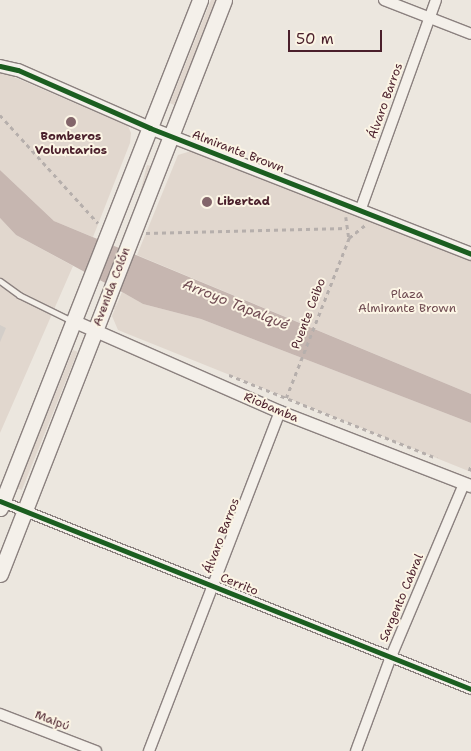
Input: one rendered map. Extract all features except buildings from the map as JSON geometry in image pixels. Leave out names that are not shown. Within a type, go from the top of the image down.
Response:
[{"type":"main road","name":"Avenida Colón","points":[[1,504],[83,303],[109,214],[150,128],[200,0]]},
{"type":"main road","name":"Avenida Colón","points":[[0,574],[102,311],[144,227],[171,137],[224,0]]},
{"type":"street","points":[[384,0],[471,34]]},
{"type":"street","name":"Álvaro Barros","points":[[358,214],[436,0]]},
{"type":"street","points":[[0,60],[18,70]]},
{"type":"street","name":"Almirante Brown","points":[[0,66],[18,70],[171,137],[358,214],[471,254]]},
{"type":"street","name":"Riobamba","points":[[75,322],[280,412],[468,485]]},
{"type":"street","name":"Álvaro Barros","points":[[149,751],[280,412]]},
{"type":"street","name":"Sargento Cabral","points":[[356,751],[390,659],[468,485]]},
{"type":"street","name":"Cerrito","points":[[1,504],[390,659],[471,689]]},
{"type":"street","name":"Maipú","points":[[0,714],[96,751]]},
{"type":"lane","points":[[0,282],[19,295],[75,322]]},
{"type":"path","points":[[0,115],[98,223],[109,214]]},
{"type":"path","points":[[349,238],[345,211],[358,214]]},
{"type":"path","points":[[143,242],[144,227],[347,228]]},
{"type":"path","points":[[222,372],[442,460]]},
{"type":"path","points":[[460,467],[470,471],[471,465]]},
{"type":"green space","points":[[211,0],[217,0],[174,105],[170,103]]},
{"type":"green space","points":[[0,71],[128,126],[131,133],[130,143],[93,237],[54,221],[0,170]]},
{"type":"green space","name":"Plaza Almirante Brown","points":[[191,151],[471,260],[471,394],[137,255],[178,155]]},
{"type":"green space","points":[[147,165],[151,166],[115,310],[111,309]]},
{"type":"green space","points":[[0,218],[16,235],[73,266],[0,433]]},
{"type":"green space","points":[[122,292],[143,304],[201,319],[471,423],[471,472],[118,330],[112,316]]},
{"type":"green space","points":[[73,350],[78,352],[22,490],[17,488]]},
{"type":"water","name":"Arroyo Tapalqué","points":[[0,170],[54,221],[471,394],[471,423],[201,319],[143,304],[16,235],[0,218]]},
{"type":"cycle path","points":[[0,66],[18,70],[150,128],[471,254]]},
{"type":"cycle path","points":[[0,501],[471,689]]},
{"type":"place","name":"Bomberos Voluntarios","points":[[71,122]]},
{"type":"place","name":"Libertad","points":[[207,202]]}]
